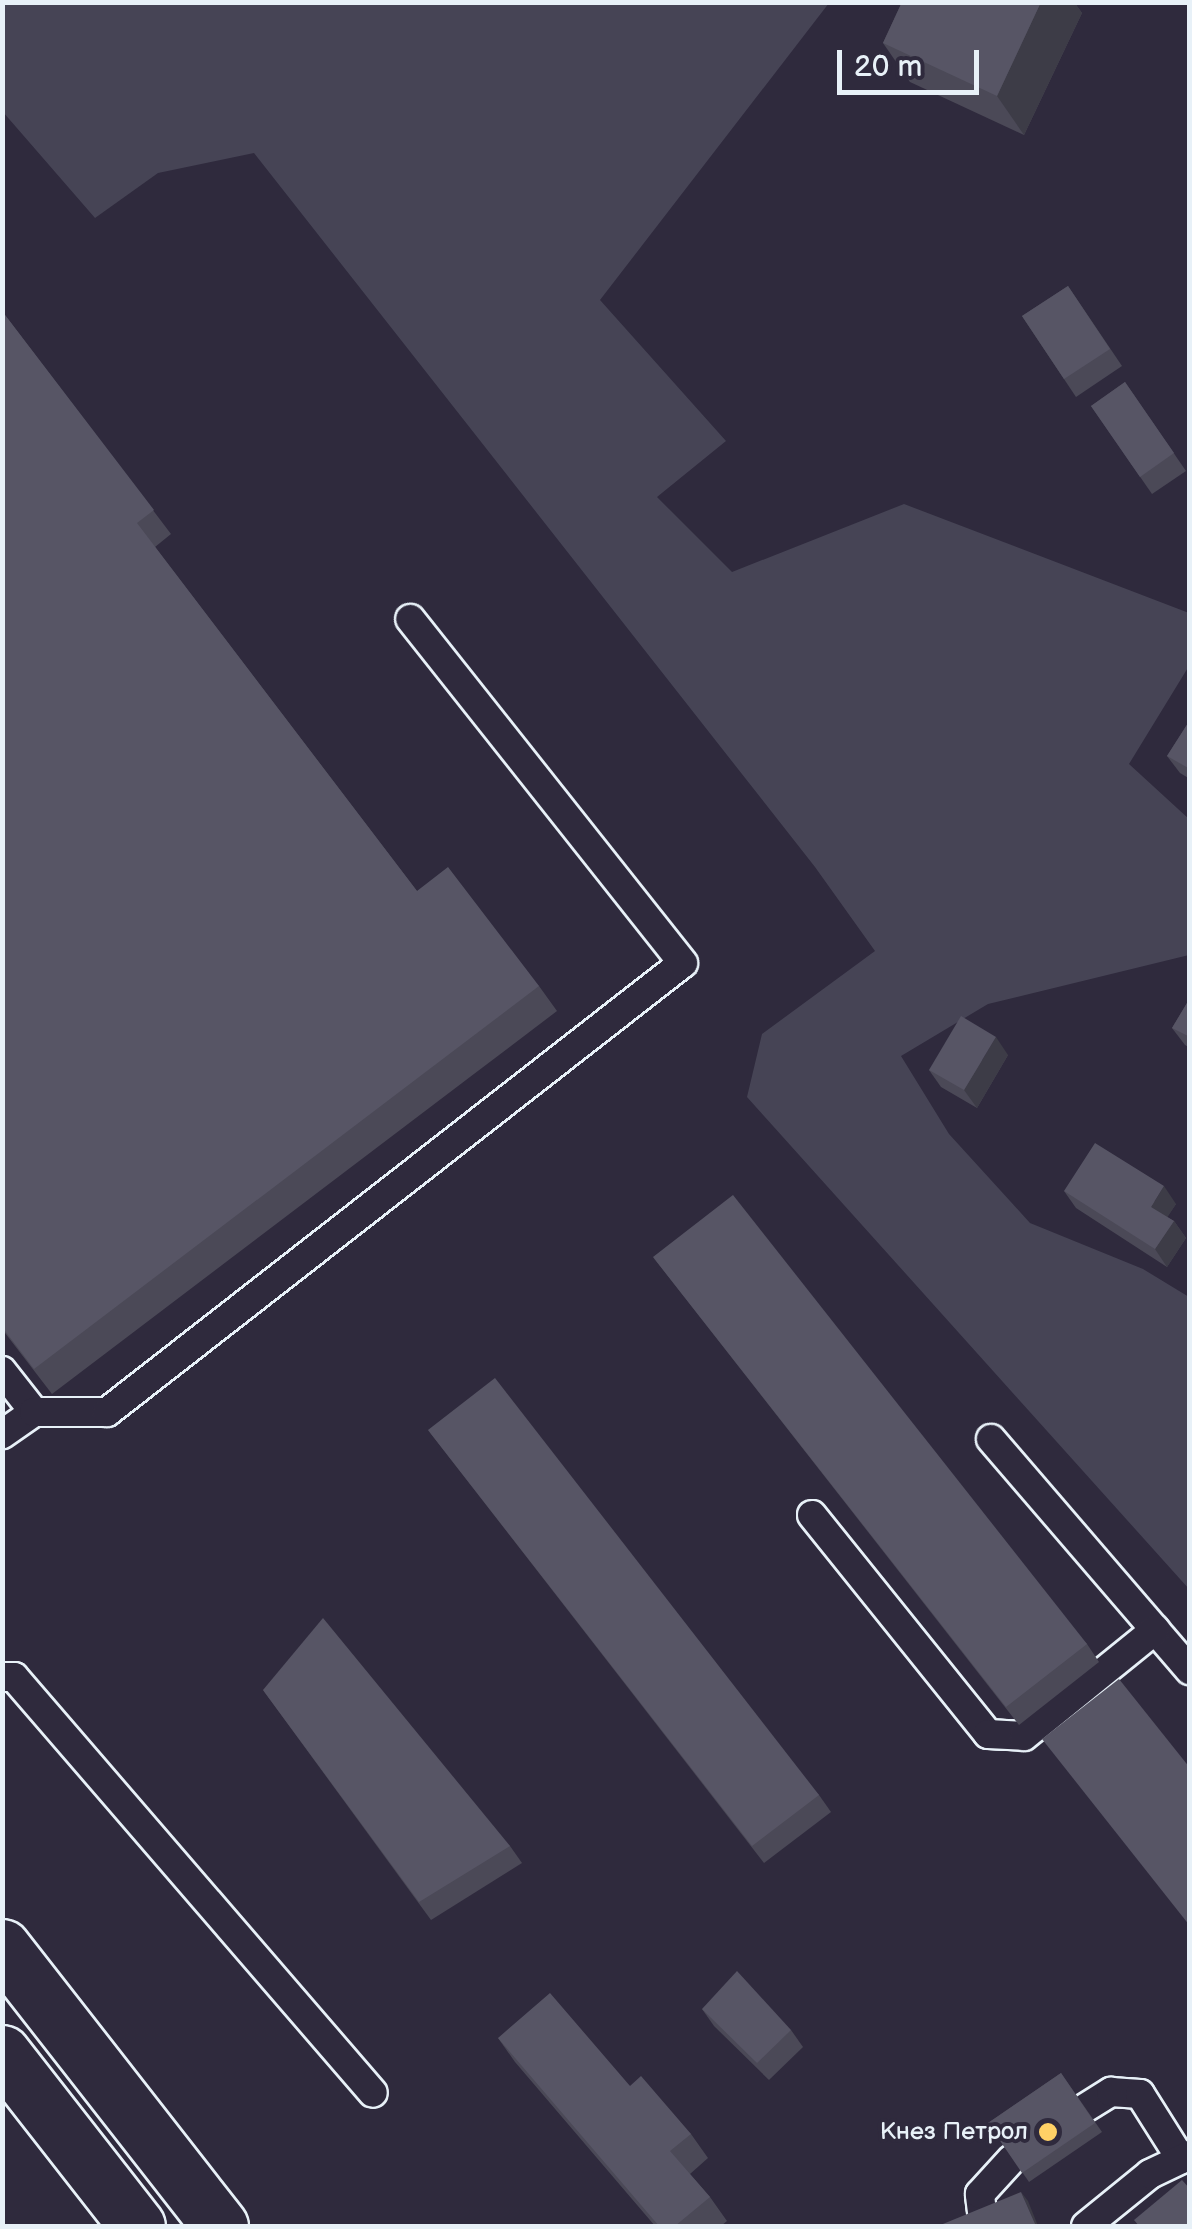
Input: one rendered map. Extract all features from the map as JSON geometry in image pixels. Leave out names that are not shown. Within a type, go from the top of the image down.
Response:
[{"type":"street","points":[[2,1947],[220,2226]]},
{"type":"street","points":[[2,2054],[137,2226]]},
{"type":"lane","points":[[2,1434],[34,1412],[107,1412],[683,964],[410,618]]},
{"type":"lane","points":[[2,1371],[34,1412]]},
{"type":"lane","points":[[991,1439],[1190,1670]]},
{"type":"lane","points":[[812,1515],[988,1734],[1024,1736],[1156,1630]]},
{"type":"lane","points":[[2,1678],[14,1678],[372,2093]]},
{"type":"lane","points":[[1085,2108],[1111,2092],[1140,2094],[1185,2157],[1150,2174],[1086,2226]]},
{"type":"lane","points":[[983,2220],[980,2194],[1012,2159]]},
{"type":"shaded area","points":[[2,3],[829,3],[600,300],[726,441],[657,497],[732,572],[904,504],[1189,613],[1189,666],[1129,764],[1189,819],[1189,955],[988,1004],[901,1056],[949,1134],[1030,1223],[1143,1269],[1189,1297],[1189,1589],[747,1097],[762,1034],[875,951],[815,867],[254,153],[158,173],[95,218],[3,112]]},
{"type":"building","points":[[902,2],[1041,2],[997,96],[883,43]]},
{"type":"building","points":[[1068,286],[1110,349],[1064,379],[1022,316]]},
{"type":"building","points":[[2,311],[154,510],[137,523],[417,891],[448,867],[539,986],[34,1369],[2,1327]]},
{"type":"building","points":[[1125,382],[1174,453],[1140,477],[1091,406]]},
{"type":"building","points":[[1190,720],[1190,769],[1167,756]]},
{"type":"building","points":[[1190,998],[1190,1037],[1172,1028]]},
{"type":"building","points":[[961,1016],[996,1037],[964,1090],[929,1070]]},
{"type":"building","points":[[1095,1143],[1164,1186],[1151,1207],[1174,1221],[1155,1249],[1064,1191]]},
{"type":"building","points":[[733,1195],[1087,1644],[1006,1707],[653,1257]]},
{"type":"building","points":[[495,1378],[819,1795],[752,1846],[428,1430]]},
{"type":"building","points":[[323,1618],[510,1846],[419,1902],[263,1690]]},
{"type":"building","points":[[1119,1679],[1190,1768],[1190,1926],[1042,1739]]},
{"type":"building","points":[[737,1971],[791,2030],[757,2063],[702,2009]]},
{"type":"building","points":[[550,1993],[630,2086],[641,2076],[691,2134],[670,2151],[710,2197],[675,2226],[659,2226],[498,2038]]},
{"type":"building","points":[[1061,2073],[1095,2123],[1022,2173],[988,2123]]},
{"type":"building","points":[[1182,2180],[1190,2189],[1190,2224],[1139,2226],[1134,2220]]},
{"type":"building","points":[[1021,2192],[1036,2226],[938,2226]]},
{"type":"place","name":"Кнез Петрол","points":[[1048,2132]]}]
